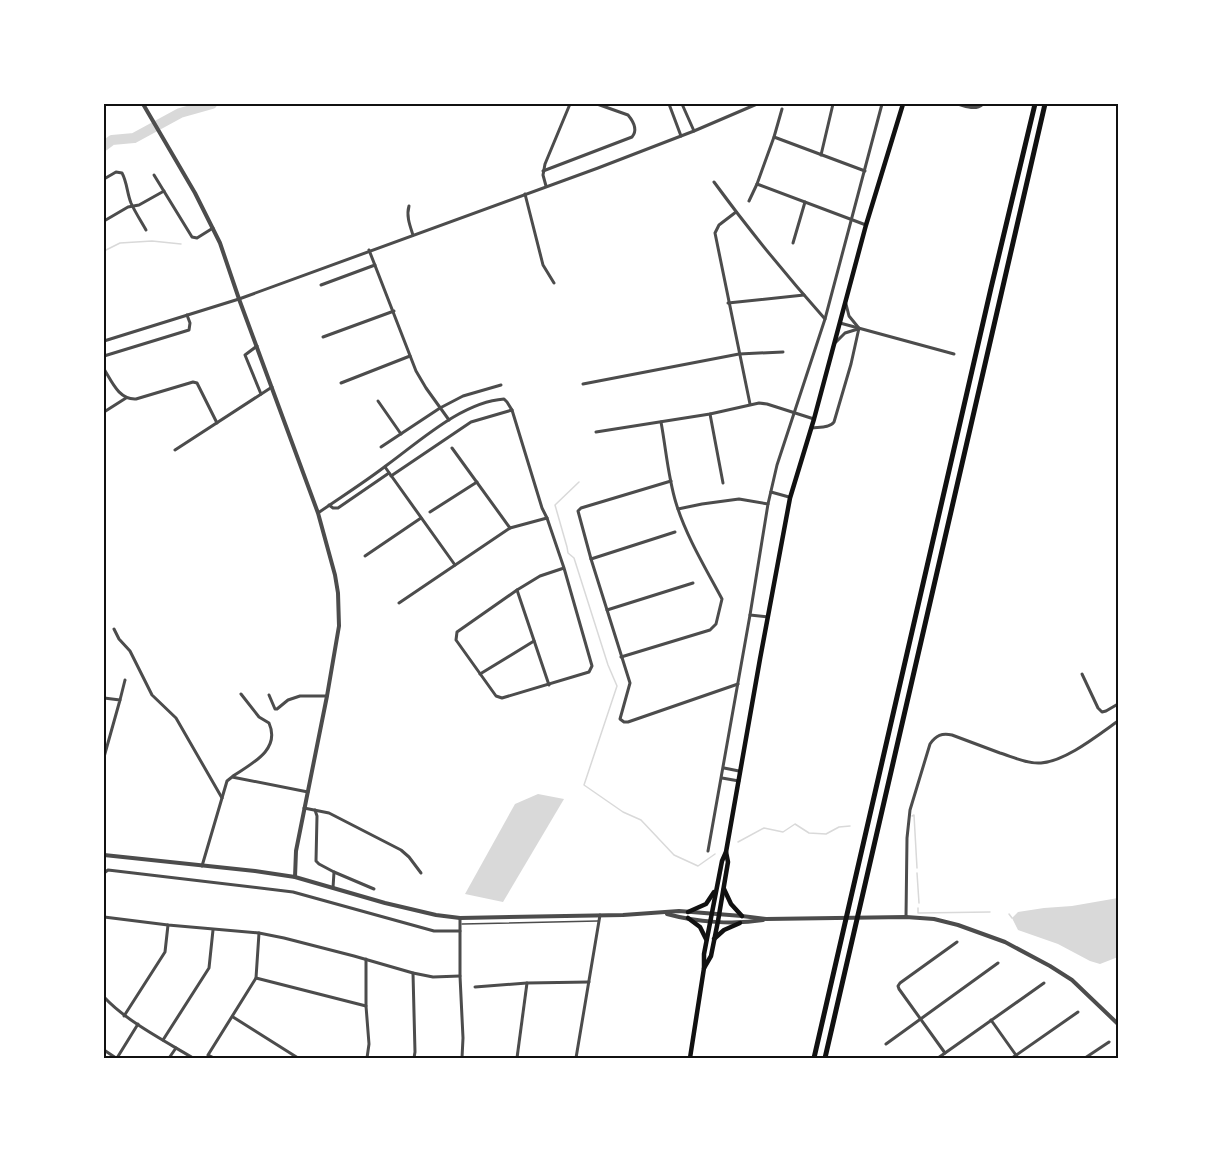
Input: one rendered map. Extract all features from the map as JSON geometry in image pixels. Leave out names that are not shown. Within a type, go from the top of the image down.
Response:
[{"type":"highway","points":[[814,1059],[1035,104]]},
{"type":"highway","points":[[825,1059],[1045,104]]},
{"type":"main road","points":[[690,1059],[704,968],[706,939],[722,861],[726,852],[790,498],[902,104]]},
{"type":"main road","points":[[704,968],[711,956],[724,890],[728,862],[726,852]]},
{"type":"main road","points":[[688,912],[706,904],[717,889]]},
{"type":"main road","points":[[724,890],[731,904],[742,916]]},
{"type":"main road","points":[[688,918],[700,927],[706,939]]},
{"type":"main road","points":[[714,939],[724,930],[740,923]]},
{"type":"street","points":[[143,104],[195,193],[220,243],[318,513],[335,575],[339,626],[296,851],[295,877]]},
{"type":"street","points":[[546,186],[543,171],[570,104],[574,104]]},
{"type":"street","points":[[543,171],[635,134],[628,115],[597,104]]},
{"type":"street","points":[[669,104],[681,136]]},
{"type":"street","points":[[682,104],[694,131]]},
{"type":"street","points":[[104,341],[239,298],[413,235],[681,136],[757,104]]},
{"type":"street","points":[[821,155],[833,104]]},
{"type":"street","points":[[708,851],[768,504],[777,465],[796,413],[825,319],[882,104]]},
{"type":"street","points":[[957,104],[978,108],[983,104]]},
{"type":"street","points":[[749,201],[774,137],[782,109]]},
{"type":"street","points":[[774,137],[865,171]]},
{"type":"street","points":[[104,178],[116,172],[122,173],[132,206],[146,230]]},
{"type":"street","points":[[154,175],[192,237],[197,238],[213,228]]},
{"type":"street","points":[[714,182],[825,319]]},
{"type":"street","points":[[756,184],[866,225]]},
{"type":"street","points":[[104,221],[164,191]]},
{"type":"street","points":[[525,194],[543,265],[554,283]]},
{"type":"street","points":[[793,243],[805,202]]},
{"type":"street","points":[[409,206],[408,221],[413,235]]},
{"type":"street","points":[[736,212],[719,225],[715,233],[750,404]]},
{"type":"street","points":[[369,250],[420,379],[448,420]]},
{"type":"street","points":[[321,285],[375,265]]},
{"type":"street","points":[[728,303],[804,295]]},
{"type":"street","points":[[846,301],[849,316],[860,328]]},
{"type":"street","points":[[323,337],[394,311]]},
{"type":"street","points":[[104,356],[189,330],[190,323],[187,315]]},
{"type":"street","points":[[840,323],[954,354]]},
{"type":"street","points":[[835,343],[845,333],[860,328]]},
{"type":"street","points":[[811,428],[832,424],[860,328]]},
{"type":"street","points":[[257,346],[245,355],[261,394]]},
{"type":"street","points":[[583,384],[739,354],[783,352]]},
{"type":"street","points":[[341,382],[410,356]]},
{"type":"street","points":[[104,369],[117,390],[126,398],[136,399],[193,382],[199,386],[217,423]]},
{"type":"street","points":[[381,447],[440,408],[463,396],[501,385]]},
{"type":"street","points":[[175,450],[272,387]]},
{"type":"street","points":[[104,412],[126,398]]},
{"type":"street","points":[[318,513],[448,420],[474,407],[501,399],[506,400],[512,410],[542,508],[564,568],[592,670],[549,685],[499,698],[455,636],[457,632],[517,590],[540,576],[564,568]]},
{"type":"street","points":[[378,401],[401,434]]},
{"type":"street","points":[[596,432],[710,414],[759,403],[814,419]]},
{"type":"street","points":[[329,505],[338,508],[471,422],[512,410]]},
{"type":"street","points":[[710,414],[723,483]]},
{"type":"street","points":[[621,657],[710,630],[716,624],[722,599],[678,509],[661,422]]},
{"type":"street","points":[[452,448],[510,528]]},
{"type":"street","points":[[385,467],[454,565]]},
{"type":"street","points":[[671,481],[579,509],[578,514],[591,559],[629,679],[630,687],[620,717],[622,721],[628,722],[738,684]]},
{"type":"street","points":[[430,512],[477,482]]},
{"type":"street","points":[[771,492],[790,498]]},
{"type":"street","points":[[678,509],[739,499],[768,504]]},
{"type":"street","points":[[365,556],[421,518]]},
{"type":"street","points":[[399,603],[510,528],[547,519]]},
{"type":"street","points":[[591,559],[675,532]]},
{"type":"street","points":[[607,610],[693,583]]},
{"type":"street","points":[[517,590],[549,685]]},
{"type":"street","points":[[750,615],[768,617]]},
{"type":"street","points":[[114,628],[119,639],[130,651],[152,695],[176,718],[222,798]]},
{"type":"street","points":[[480,674],[534,641]]},
{"type":"street","points":[[1082,674],[1102,712],[1119,704]]},
{"type":"street","points":[[104,757],[126,680]]},
{"type":"street","points":[[202,866],[227,781],[266,753],[273,735],[269,723],[259,717],[241,694]]},
{"type":"street","points":[[269,695],[275,709],[288,700],[300,696],[327,696]]},
{"type":"street","points":[[104,698],[120,700]]},
{"type":"street","points":[[906,917],[907,838],[910,810],[933,739],[947,734],[1038,764],[1071,752],[1119,721]]},
{"type":"street","points":[[724,768],[741,772]]},
{"type":"street","points":[[232,777],[308,792]]},
{"type":"street","points":[[722,778],[739,781]]},
{"type":"street","points":[[304,808],[329,813],[401,850],[421,873]]},
{"type":"street","points":[[315,810],[316,861],[334,872],[374,889]]},
{"type":"street","points":[[104,855],[295,877],[416,911],[460,918],[600,918],[688,912],[766,919]]},
{"type":"street","points":[[104,876],[108,870],[293,892],[434,931],[460,931]]},
{"type":"street","points":[[333,888],[334,872]]},
{"type":"street","points":[[663,913],[710,921],[740,923],[766,919],[906,917],[934,919],[1005,942],[1050,966],[1072,980],[1119,1024]]},
{"type":"street","points":[[104,917],[168,926],[259,933],[413,973],[460,976]]},
{"type":"street","points":[[460,918],[462,1059]]},
{"type":"street","points":[[576,1059],[600,918]]},
{"type":"street","points":[[124,1016],[165,952],[168,926]]},
{"type":"street","points":[[163,1040],[209,968],[213,929]]},
{"type":"street","points":[[214,1059],[208,1055],[256,978],[259,933]]},
{"type":"street","points":[[945,1053],[898,986],[957,942]]},
{"type":"street","points":[[366,959],[369,1044],[367,1059]]},
{"type":"street","points":[[886,1044],[998,963]]},
{"type":"street","points":[[413,973],[414,1059]]},
{"type":"street","points":[[256,978],[366,1006]]},
{"type":"street","points":[[476,987],[589,982]]},
{"type":"street","points":[[517,1059],[527,983]]},
{"type":"street","points":[[938,1059],[1044,983]]},
{"type":"street","points":[[104,997],[124,1016],[193,1059]]},
{"type":"street","points":[[1012,1059],[1078,1012]]},
{"type":"street","points":[[233,1017],[298,1059]]},
{"type":"street","points":[[991,1020],[1017,1057]]},
{"type":"street","points":[[104,1050],[116,1059],[138,1024]]},
{"type":"street","points":[[1085,1059],[1109,1042]]},
{"type":"street","points":[[169,1059],[176,1048]]},
{"type":"lane","points":[[460,924],[600,918]]},
{"type":"shaded area","points":[[538,794],[564,799],[503,902],[465,894],[515,804]]},
{"type":"shaded area","points":[[1118,898],[1118,957],[1100,964],[1058,944],[1018,930],[1012,918],[1018,912]]},
{"type":"waterway","points":[[104,146],[112,140],[134,138],[180,113],[212,104]]},
{"type":"waterway","points":[[104,251],[120,243],[152,241],[181,244]]},
{"type":"waterway","points":[[579,482],[555,505],[568,553],[574,558],[608,665],[617,686],[584,785],[623,812],[641,820],[674,855],[698,866],[715,854]]},
{"type":"waterway","points":[[912,816],[914,815],[917,868]]},
{"type":"waterway","points":[[738,842],[764,828],[783,832],[795,824],[809,833],[826,834],[839,827],[850,826]]},
{"type":"waterway","points":[[917,873],[919,903]]},
{"type":"waterway","points":[[918,908],[918,913],[990,912]]},
{"type":"waterway","points":[[1009,914],[1012,918]]}]
